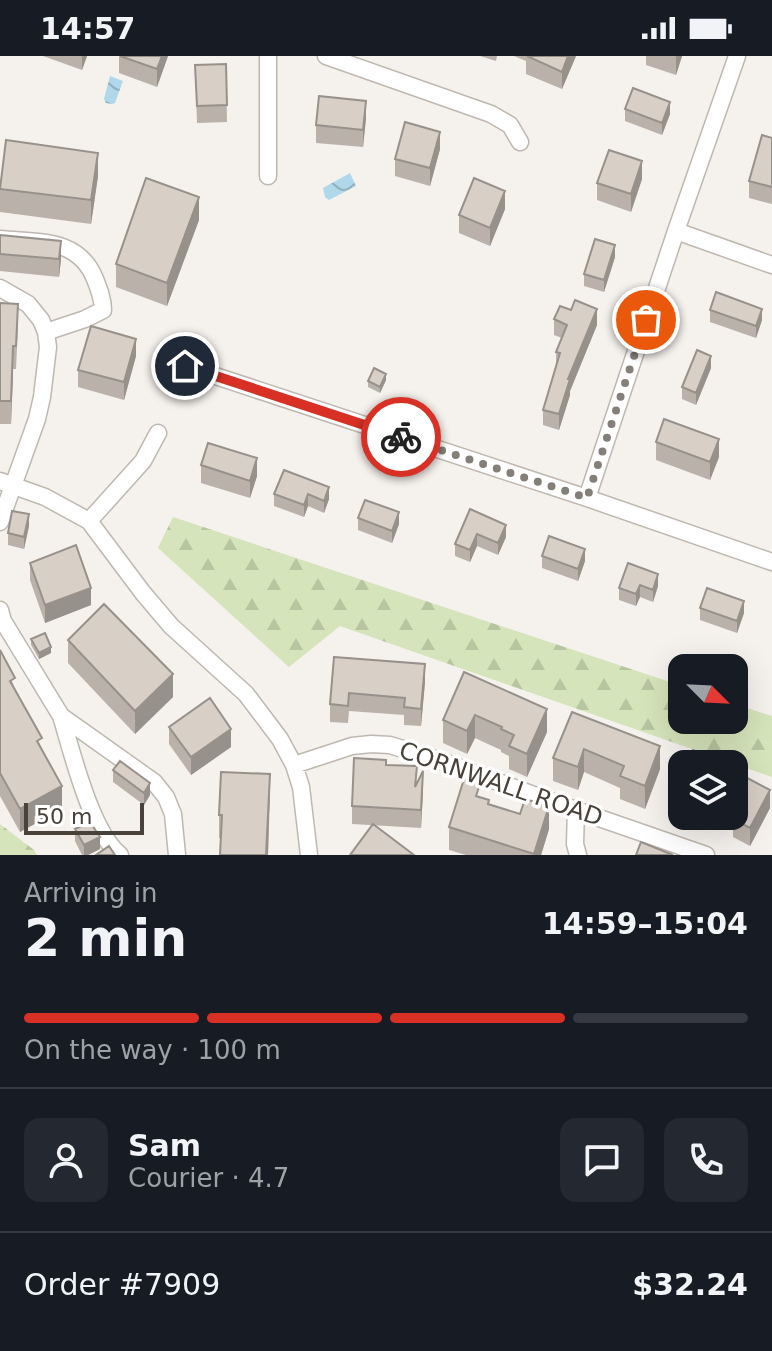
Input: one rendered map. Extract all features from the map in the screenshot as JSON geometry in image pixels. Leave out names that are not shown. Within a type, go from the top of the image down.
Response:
[{"type":"street","points":[[268,56],[268,176]]},
{"type":"street","points":[[326,56],[491,114],[510,125],[520,142]]},
{"type":"street","points":[[587,498],[737,56]]},
{"type":"street","points":[[676,231],[772,265]]},
{"type":"street","points":[[0,239],[64,246],[76,252],[93,273],[103,310],[46,332]]},
{"type":"street","points":[[0,288],[28,304],[41,320],[48,347],[37,419],[7,483],[0,522]]},
{"type":"street","points":[[185,366],[772,562]]},
{"type":"street","points":[[89,521],[143,461],[158,433]]},
{"type":"street","points":[[7,483],[66,507],[89,521],[171,626],[246,694],[280,739],[294,765],[301,787],[309,855]]},
{"type":"street","points":[[0,610],[3,621],[61,716],[96,820],[120,855]]},
{"type":"street","points":[[61,716],[154,782],[166,797],[173,814],[177,855]]},
{"type":"street","name":"CORNWALL ROAD","points":[[294,765],[352,746],[390,745],[706,855]]},
{"type":"street","points":[[576,809],[575,844],[578,855]]},
{"type":"green space","points":[[173,517],[668,681],[668,734],[748,734],[748,708],[772,716],[772,777],[748,769],[748,750],[695,750],[340,626],[289,667],[158,548]]},
{"type":"green space","points":[[0,824],[34,850],[37,855],[0,855]]},
{"type":"water","points":[[110,76],[123,81],[112,104],[104,99]]},
{"type":"water","points":[[350,173],[356,186],[329,200],[325,197],[323,188]]},
{"type":"building","points":[[120,56],[162,56],[157,69]]},
{"type":"building","points":[[527,56],[568,56],[562,72]]},
{"type":"building","points":[[226,64],[227,105],[197,106],[195,65]]},
{"type":"building","points":[[633,88],[670,102],[662,123],[625,109]]},
{"type":"building","points":[[319,96],[366,101],[363,130],[316,125]]},
{"type":"building","points":[[405,122],[440,132],[430,168],[395,159]]},
{"type":"building","points":[[762,135],[772,138],[772,187],[749,181]]},
{"type":"building","points":[[6,140],[98,153],[91,200],[0,189]]},
{"type":"building","points":[[609,150],[642,161],[631,194],[597,183]]},
{"type":"building","points":[[146,178],[199,197],[167,283],[116,264]]},
{"type":"building","points":[[474,178],[505,191],[490,228],[459,215]]},
{"type":"building","points":[[0,235],[61,241],[59,259],[0,254]]},
{"type":"building","points":[[595,239],[615,245],[604,280],[584,274]]},
{"type":"building","points":[[716,292],[762,309],[756,326],[710,310]]},
{"type":"building","points":[[575,300],[597,309],[568,379],[559,414],[543,410],[560,353],[556,352],[567,325],[554,319],[560,306],[571,310]]},
{"type":"building","points":[[0,303],[18,304],[11,401],[0,401]]},
{"type":"building","points":[[91,326],[136,339],[124,382],[78,370]]},
{"type":"building","points":[[697,350],[711,356],[696,393],[682,387]]},
{"type":"building","points":[[374,368],[386,374],[380,387],[368,381]]},
{"type":"building","points":[[664,419],[719,439],[710,462],[656,442]]},
{"type":"building","points":[[208,443],[257,458],[250,481],[201,465]]},
{"type":"building","points":[[284,470],[329,487],[324,501],[308,494],[304,505],[274,494]]},
{"type":"building","points":[[365,500],[399,512],[392,531],[358,518]]},
{"type":"building","points":[[470,509],[506,525],[498,543],[477,534],[470,550],[455,544]]},
{"type":"building","points":[[12,511],[29,514],[24,537],[8,533]]},
{"type":"building","points":[[549,536],[585,549],[578,569],[542,556]]},
{"type":"building","points":[[76,545],[91,588],[45,605],[30,563]]},
{"type":"building","points":[[628,563],[658,574],[653,590],[640,585],[636,594],[619,588]]},
{"type":"building","points":[[707,588],[744,601],[737,621],[700,608]]},
{"type":"building","points":[[104,604],[173,674],[135,711],[68,640]]},
{"type":"building","points":[[45,633],[51,647],[39,653],[31,639]]},
{"type":"building","points":[[0,650],[15,678],[10,681],[42,738],[37,741],[62,786],[20,809],[0,773]]},
{"type":"building","points":[[334,657],[425,664],[421,709],[404,707],[405,698],[349,693],[348,706],[330,704]]},
{"type":"building","points":[[464,672],[547,709],[527,754],[509,746],[514,735],[475,715],[467,731],[443,720]]},
{"type":"building","points":[[210,698],[231,729],[191,757],[169,727]]},
{"type":"building","points":[[572,712],[660,746],[645,786],[620,776],[624,766],[584,749],[578,767],[553,758]]},
{"type":"building","points":[[354,758],[386,760],[386,765],[417,766],[415,787],[423,771],[421,810],[352,806]]},
{"type":"building","points":[[120,761],[150,783],[144,793],[113,770]]},
{"type":"building","points":[[221,772],[270,774],[266,855],[220,855]]},
{"type":"building","points":[[748,778],[770,790],[748,827]]},
{"type":"building","points":[[464,779],[480,784],[476,796],[489,800],[488,804],[520,814],[525,799],[549,806],[534,854],[449,827]]},
{"type":"building","points":[[90,822],[100,837],[84,845],[75,829]]},
{"type":"building","points":[[373,824],[414,855],[350,855]]},
{"type":"building","points":[[641,842],[673,855],[636,855]]},
{"type":"building","points":[[109,846],[115,855],[96,855]]},
{"type":"way so far","points":[[401,437],[587,498],[646,320]]},
{"type":"route","points":[[185,366],[401,437]]}]
